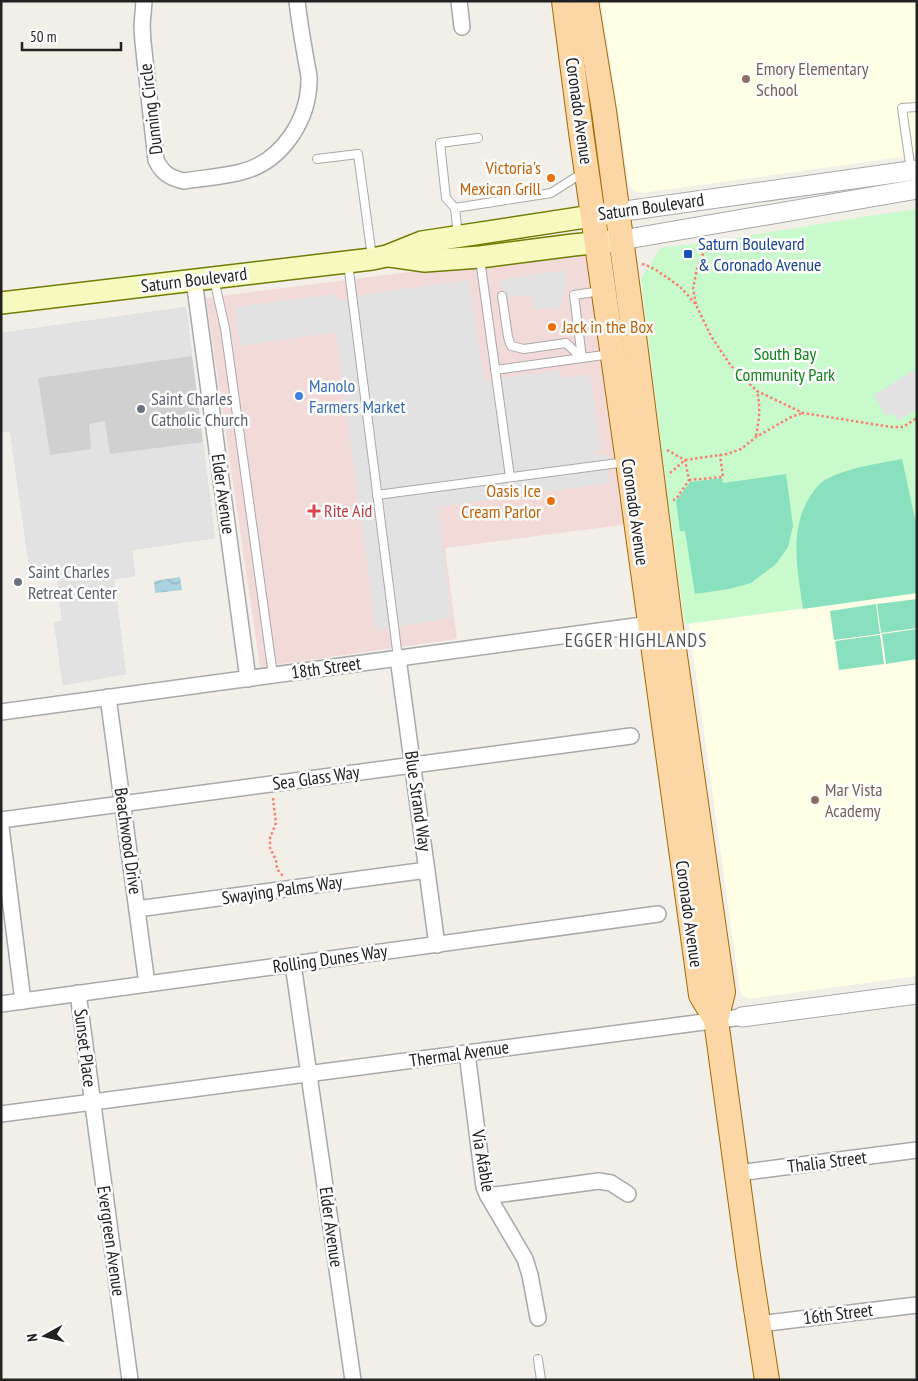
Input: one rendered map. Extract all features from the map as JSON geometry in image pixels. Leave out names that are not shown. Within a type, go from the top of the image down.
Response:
[{"type":"main road","name":"Coronado Avenue","points":[[564,1],[628,462],[660,622],[723,992],[716,1020],[767,1380]]},
{"type":"main road","name":"Coronado Avenue","points":[[586,1],[622,240],[654,502],[660,622]]},
{"type":"main road","name":"Saturn Boulevard","points":[[1,303],[348,262],[380,257],[422,242],[618,212]]},
{"type":"main road","name":"Saturn Boulevard","points":[[380,257],[425,261],[480,257],[622,240]]},
{"type":"street","name":"Dunning Circle","points":[[144,1],[143,42],[156,160],[163,172],[168,176],[184,180],[241,172],[252,168],[267,160],[290,139],[306,103],[309,75],[297,1]]},
{"type":"street","points":[[459,1],[462,27]]},
{"type":"street","name":"Saturn Boulevard","points":[[618,212],[914,170]]},
{"type":"street","name":"Saturn Boulevard","points":[[622,240],[917,189]]},
{"type":"street","name":"Elder Avenue","points":[[204,279],[248,678]]},
{"type":"street","name":"18th Street","points":[[1,712],[660,622]]},
{"type":"street","name":"Blue Strand Way","points":[[398,658],[437,945]]},
{"type":"street","name":"Beachwood Drive","points":[[108,697],[147,984]]},
{"type":"street","name":"Sea Glass Way","points":[[1,820],[631,736]]},
{"type":"street","points":[[1,827],[23,1001]]},
{"type":"street","name":"Swaying Palms Way","points":[[137,909],[427,870]]},
{"type":"street","name":"Rolling Dunes Way","points":[[1,1004],[658,914]]},
{"type":"street","name":"Elder Avenue","points":[[293,964],[353,1380]]},
{"type":"street","name":"Sunset Place","points":[[78,993],[91,1102]]},
{"type":"street","name":"Thermal Avenue","points":[[1,1114],[917,994]]},
{"type":"street","name":"Via Afable","points":[[467,1052],[484,1187],[525,1259],[538,1318]]},
{"type":"street","name":"Evergreen Avenue","points":[[91,1102],[130,1380]]},
{"type":"street","name":"Thalia Street","points":[[738,1173],[917,1150]]},
{"type":"street","points":[[488,1196],[598,1181],[611,1183],[628,1194]]},
{"type":"street","name":"16th Street","points":[[759,1324],[917,1305]]},
{"type":"lane","points":[[914,170],[902,108],[917,106]]},
{"type":"lane","points":[[458,237],[455,208],[446,198],[440,143],[478,138]]},
{"type":"lane","points":[[317,159],[358,154],[380,257]]},
{"type":"lane","points":[[455,208],[551,193],[587,170]]},
{"type":"lane","points":[[480,257],[510,477]]},
{"type":"lane","points":[[348,262],[398,658]]},
{"type":"lane","points":[[204,279],[225,328],[273,675]]},
{"type":"lane","points":[[582,358],[574,295],[604,291]]},
{"type":"lane","points":[[502,296],[508,337],[512,346],[524,349],[566,343],[582,358]]},
{"type":"lane","points":[[495,370],[613,354]]},
{"type":"lane","points":[[377,494],[628,462]]},
{"type":"lane","points":[[538,1359],[541,1380]]},
{"type":"path","points":[[719,239],[703,254],[696,268],[693,288],[696,305],[711,336],[731,366],[757,391],[803,413],[891,427],[903,426],[917,418]]},
{"type":"path","points":[[639,264],[646,265],[679,286],[696,305]]},
{"type":"path","points":[[756,437],[760,416],[760,403],[757,391]]},
{"type":"path","points":[[651,477],[669,474],[685,460],[727,454],[741,448],[791,417],[803,413]]},
{"type":"path","points":[[654,502],[676,498],[689,480],[685,460],[665,449]]},
{"type":"path","points":[[689,480],[723,477],[720,455]]},
{"type":"path","points":[[273,798],[276,823],[270,838],[270,848],[276,860],[277,869],[284,878]]},
{"type":"shaded area","name":"Emory Elementary School","points":[[601,1],[917,1],[917,155],[642,193],[634,191],[629,184]]},
{"type":"shaded area","points":[[588,249],[630,524],[445,548],[457,639],[260,667],[206,298]]},
{"type":"shaded area","points":[[566,270],[567,279],[560,307],[534,310],[531,294],[504,299],[500,280]]},
{"type":"shaded area","points":[[469,280],[484,381],[560,370],[561,378],[590,374],[601,450],[593,451],[595,455],[606,454],[610,483],[438,507],[451,618],[376,630],[336,332],[240,346],[235,307],[336,294],[338,301],[360,295]]},
{"type":"shaded area","points":[[186,307],[215,538],[132,550],[135,576],[114,579],[126,674],[63,685],[54,622],[62,621],[56,567],[30,572],[10,431],[1,432],[1,333]]},
{"type":"shaded area","points":[[186,307],[192,356],[38,378],[50,455],[91,449],[89,424],[105,421],[110,454],[203,442],[215,538],[132,550],[135,576],[114,579],[126,674],[63,685],[54,622],[62,621],[56,567],[30,572],[10,431],[1,432],[1,333]]},
{"type":"shaded area","points":[[917,368],[917,409],[897,421],[893,414],[885,415],[874,395]]},
{"type":"shaded area","name":"Mar Vista Academy","points":[[917,593],[917,976],[749,999],[740,992],[689,624]]},
{"type":"green space","name":"South Bay Community Park","points":[[917,209],[917,593],[685,624],[641,278],[661,248]]},
{"type":"green space","points":[[902,459],[917,528],[917,593],[803,609],[796,553],[798,526],[811,494],[822,482],[843,472],[863,466]]},
{"type":"green space","points":[[786,474],[793,526],[788,547],[776,564],[751,583],[729,589],[695,594],[685,531],[680,531],[676,501],[690,482],[722,478],[723,483]]},
{"type":"green space","points":[[917,599],[917,628],[881,633],[877,604]]},
{"type":"green space","points":[[876,604],[880,634],[834,640],[830,611]]},
{"type":"green space","points":[[917,629],[917,659],[886,664],[882,634]]},
{"type":"green space","points":[[880,635],[884,664],[839,670],[835,641]]},
{"type":"water","points":[[180,577],[182,590],[155,593],[154,581]]},
{"type":"place","name":"Emory Elementary School","points":[[746,79]]},
{"type":"place","name":"Victoria's Mexican Grill","points":[[551,178]]},
{"type":"place","name":"Saturn Boulevard & Coronado Avenue","points":[[688,254]]},
{"type":"place","name":"Jack in the Box","points":[[552,327]]},
{"type":"place","name":"Manolo Farmers Market","points":[[299,396]]},
{"type":"place","name":"Saint Charles Catholic Church","points":[[141,409]]},
{"type":"place","name":"Oasis Ice Cream Parlor","points":[[551,501]]},
{"type":"place","name":"Rite Aid","points":[[314,511]]},
{"type":"place","name":"Saint Charles Retreat Center","points":[[18,582]]},
{"type":"place","name":"Mar Vista Academy","points":[[815,800]]},
{"type":"district","name":"EGGER HIGHLANDS","points":[[636,640]]}]
